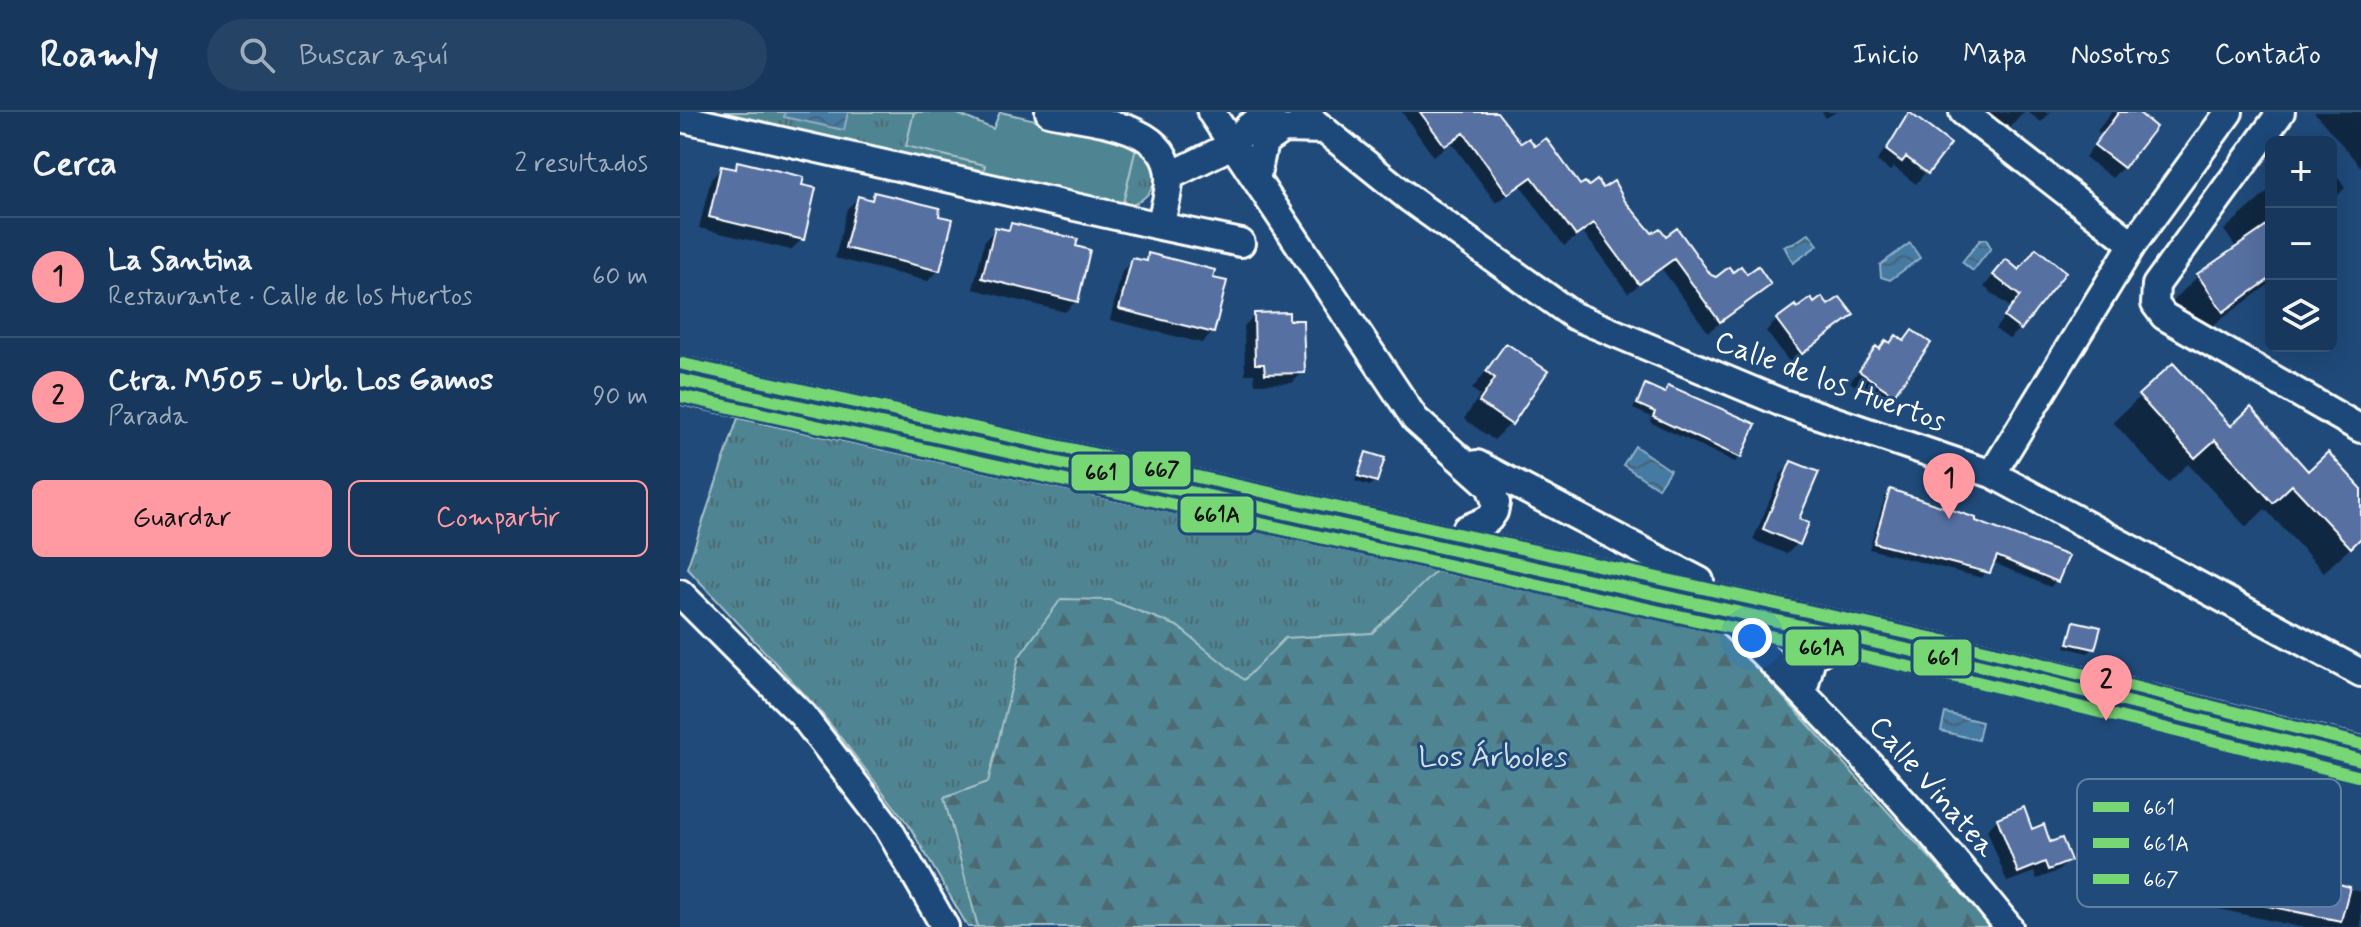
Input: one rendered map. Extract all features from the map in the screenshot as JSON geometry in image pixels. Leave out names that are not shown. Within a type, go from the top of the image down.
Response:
[{"type":"highway","points":[[680,360],[1466,529],[1710,596],[2361,760]]},
{"type":"highway","points":[[680,380],[1710,596],[1987,646],[2361,737]]},
{"type":"street","points":[[1049,112],[1141,134],[1160,146],[1170,176],[1160,226]]},
{"type":"street","points":[[1211,112],[1415,419],[1481,477],[1496,503],[1489,519],[1466,529]]},
{"type":"street","points":[[1170,176],[1232,145],[1249,126],[1272,112]]},
{"type":"street","name":"Calle de los Huertos","points":[[1302,112],[1410,199],[1574,316],[1780,402],[1992,474],[2361,673]]},
{"type":"street","points":[[1963,112],[2133,244]]},
{"type":"street","points":[[1992,474],[2133,244],[2229,112]]},
{"type":"street","points":[[2281,112],[2156,285],[2155,304],[2164,316],[2361,429]]},
{"type":"street","points":[[680,118],[1241,243]]},
{"type":"street","points":[[1256,180],[1264,142],[1283,129],[1325,130]]},
{"type":"street","name":"Calle Vinatea","points":[[1445,446],[1710,596],[1931,830],[2009,927]]},
{"type":"street","points":[[680,593],[802,715],[887,826],[945,927]]},
{"type":"street","points":[[1803,692],[1812,657],[1831,646],[1916,663],[1982,666]]},
{"type":"green space","points":[[708,112],[914,112],[907,146],[985,165],[983,176]]},
{"type":"green space","points":[[914,112],[953,112],[993,129],[1000,112],[1137,143],[1122,207],[983,176],[985,165],[906,146]]},
{"type":"green space","points":[[1137,143],[1153,161],[1155,181],[1144,198],[1122,207]]},
{"type":"green space","name":"Los Árboles","points":[[738,418],[1725,633],[1993,927],[968,927],[908,824],[819,710],[687,568]]},
{"type":"green space","name":"Los Árboles","points":[[1436,571],[1725,633],[1993,927],[978,927],[944,798],[988,782],[1019,657],[1061,599],[1110,600],[1177,626],[1244,680],[1285,638],[1372,633]]},
{"type":"water","points":[[785,112],[848,112],[844,130],[784,117]]},
{"type":"water","points":[[1809,233],[1818,245],[1793,263],[1784,246]]},
{"type":"water","points":[[1986,239],[1991,248],[1973,271],[1962,262],[1980,240]]},
{"type":"water","points":[[1910,243],[1920,258],[1890,280],[1881,277],[1880,265]]},
{"type":"water","points":[[1635,446],[1670,470],[1658,488],[1623,465]]},
{"type":"water","points":[[1945,713],[1982,722],[1978,740],[1941,731]]},
{"type":"building","points":[[1420,112],[1497,112],[1521,143],[1529,138],[1535,146],[1546,138],[1580,185],[1585,182],[1589,186],[1597,180],[1603,188],[1614,181],[1625,201],[1652,233],[1660,228],[1666,236],[1677,228],[1711,275],[1716,277],[1729,267],[1733,272],[1741,266],[1747,274],[1758,266],[1771,285],[1720,322],[1674,259],[1639,284],[1594,223],[1576,236],[1532,177],[1508,194],[1464,133],[1445,146]]},
{"type":"building","points":[[1909,112],[1951,144],[1928,174],[1906,157],[1902,162],[1886,150]]},
{"type":"building","points":[[2119,112],[2138,112],[2156,127],[2124,168],[2094,145]]},
{"type":"building","points":[[737,161],[804,177],[802,185],[816,188],[804,240],[709,217],[721,166],[736,169]]},
{"type":"building","points":[[874,192],[940,208],[939,216],[953,219],[940,271],[845,248],[858,196],[872,200]]},
{"type":"building","points":[[1011,223],[1078,239],[1076,246],[1090,250],[1078,302],[982,278],[995,227],[1009,230]]},
{"type":"building","points":[[2265,227],[2265,282],[2223,312],[2197,274]]},
{"type":"building","points":[[2036,248],[2066,272],[2021,330],[2004,317],[2020,296],[1993,275],[2006,259],[2019,270]]},
{"type":"building","points":[[1148,253],[1215,270],[1213,278],[1227,281],[1214,333],[1119,309],[1132,258],[1147,261]]},
{"type":"building","points":[[1822,297],[1828,305],[1840,297],[1854,315],[1802,354],[1776,319],[1795,305],[1797,308],[1811,298],[1814,303]]},
{"type":"building","points":[[1289,312],[1289,320],[1303,320],[1305,373],[1265,374],[1264,364],[1255,364],[1254,313]]},
{"type":"building","points":[[1912,330],[1931,343],[1894,395],[1859,371],[1876,346],[1879,349],[1886,340],[1890,343],[1896,335],[1904,341]]},
{"type":"building","points":[[1506,343],[1548,371],[1512,425],[1479,402],[1495,378],[1486,371]]},
{"type":"building","points":[[2173,363],[2231,426],[2251,407],[2308,471],[2328,452],[2361,488],[2361,538],[2351,548],[2292,485],[2273,503],[2215,440],[2195,458],[2138,395]]},
{"type":"building","points":[[1645,384],[1665,393],[1668,385],[1756,424],[1741,458],[1653,417],[1655,412],[1637,404]]},
{"type":"building","points":[[1366,452],[1385,458],[1377,482],[1358,476]]},
{"type":"building","points":[[1791,461],[1819,472],[1799,519],[1809,523],[1800,545],[1763,529]]},
{"type":"building","points":[[1890,489],[1976,518],[1976,521],[2069,556],[2058,582],[1997,556],[1990,573],[1874,543]]},
{"type":"building","points":[[2074,621],[2101,627],[2095,649],[2068,643]]},
{"type":"building","points":[[2024,807],[2032,829],[2044,824],[2050,842],[2062,838],[2071,861],[2048,870],[2045,862],[2018,873],[1997,818]]},
{"type":"building","points":[[2341,885],[2350,887],[2341,921],[2273,907],[2341,907]]},
{"type":"transit line","name":"667","points":[[683,364],[1985,650],[2361,744]]},
{"type":"transit line","name":"661","points":[[680,380],[1982,666],[2361,760]]},
{"type":"transit line","name":"661A","points":[[680,396],[1978,682],[2357,776]]},
{"type":"place","name":"La Santina","points":[[1949,519]]},
{"type":"place","name":"Ctra. M505 - Urb. Los Gamos","points":[[2106,721]]}]
